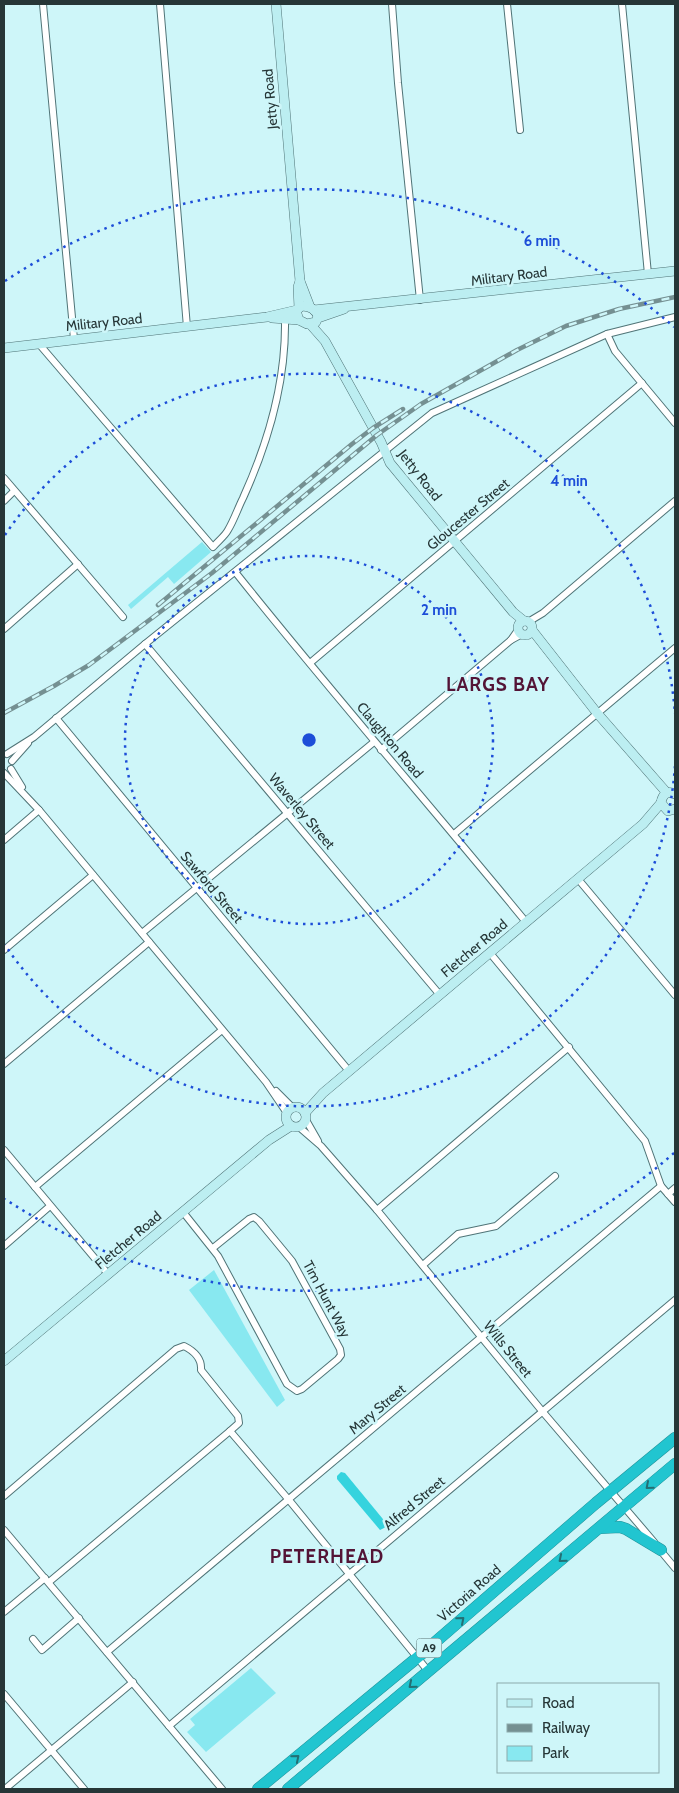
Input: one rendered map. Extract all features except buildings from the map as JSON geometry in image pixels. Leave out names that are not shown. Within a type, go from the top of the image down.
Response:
[{"type":"highway","name":"Victoria Road","points":[[258,1789],[418,1657],[675,1438]]},
{"type":"highway","name":"A9","points":[[288,1789],[675,1464]]},
{"type":"highway","points":[[600,1528],[620,1527],[626,1529],[661,1550]]},
{"type":"street","points":[[43,4],[74,339]]},
{"type":"street","points":[[160,4],[187,327]]},
{"type":"street","name":"Jetty Road","points":[[276,4],[300,281],[325,341],[398,473],[456,541],[525,628]]},
{"type":"street","points":[[392,4],[420,300]]},
{"type":"street","points":[[507,4],[520,130]]},
{"type":"street","points":[[622,4],[648,274]]},
{"type":"street","name":"Military Road","points":[[267,317],[285,320],[298,313],[303,306],[314,316],[346,308],[675,271]]},
{"type":"street","name":"Jetty Road","points":[[298,313],[298,287],[300,281]]},
{"type":"street","points":[[298,313],[303,323],[314,316]]},
{"type":"street","name":"Military Road","points":[[4,348],[298,313]]},
{"type":"street","points":[[4,773],[11,769],[12,761],[34,737],[56,718],[356,474],[370,459],[385,451],[432,414],[607,334],[675,317]]},
{"type":"street","points":[[39,344],[213,547],[228,531],[248,486],[268,432],[279,380],[285,320]]},
{"type":"street","points":[[607,334],[615,351],[675,422]]},
{"type":"street","name":"Gloucester Street","points":[[310,663],[642,383]]},
{"type":"street","points":[[4,478],[123,617]]},
{"type":"street","points":[[4,501],[14,491]]},
{"type":"street","points":[[381,750],[675,502]]},
{"type":"street","points":[[4,629],[78,564]]},
{"type":"street","name":"Claughton Road","points":[[236,572],[374,742],[454,834],[526,922]]},
{"type":"street","points":[[525,628],[543,645],[647,770],[670,802]]},
{"type":"street","name":"Waverley Street","points":[[145,644],[440,995]]},
{"type":"street","points":[[454,834],[675,648]]},
{"type":"street","name":"Sawford Street","points":[[56,718],[349,1071]]},
{"type":"street","points":[[12,761],[6,754],[34,737]]},
{"type":"street","points":[[142,933],[374,742]]},
{"type":"street","name":"Wills Street","points":[[11,769],[28,797]]},
{"type":"street","name":"Wills Street","points":[[4,773],[40,810],[222,1030],[377,1210],[542,1411],[675,1568]]},
{"type":"street","name":"Fletcher Road","points":[[4,1361],[670,802]]},
{"type":"street","points":[[4,840],[40,810]]},
{"type":"street","points":[[4,950],[93,875]]},
{"type":"street","points":[[578,879],[675,995]]},
{"type":"street","points":[[4,1064],[150,942]]},
{"type":"street","points":[[490,953],[645,1141],[661,1186],[675,1202]]},
{"type":"street","points":[[35,1187],[222,1030]]},
{"type":"street","points":[[377,1210],[569,1047]]},
{"type":"street","points":[[4,1150],[108,1274]]},
{"type":"street","points":[[423,1265],[458,1234],[496,1226],[555,1176]]},
{"type":"street","name":"Mary Street","points":[[107,1652],[661,1186]]},
{"type":"street","points":[[668,1194],[675,1188]]},
{"type":"street","points":[[4,1246],[50,1206]]},
{"type":"street","name":"Tim Hunt Way","points":[[183,1212],[218,1256],[287,1384],[297,1391],[302,1390],[341,1355],[340,1349],[292,1261],[254,1217],[248,1219],[212,1248]]},
{"type":"street","name":"Alfred Street","points":[[169,1726],[675,1300]]},
{"type":"street","points":[[4,1496],[176,1349],[184,1346],[193,1351],[201,1364],[201,1370],[238,1416],[239,1423],[230,1431],[47,1580],[4,1612]]},
{"type":"street","points":[[230,1431],[289,1500],[429,1672]]},
{"type":"street","points":[[4,1530],[222,1789]]},
{"type":"street","points":[[33,1640],[42,1650],[79,1618]]},
{"type":"street","points":[[5,1789],[133,1682]]},
{"type":"street","points":[[4,1694],[84,1789]]},
{"type":"green space","points":[[202,542],[211,552],[174,584],[168,577],[131,609],[128,605]]},
{"type":"green space","points":[[214,1270],[285,1400],[277,1407],[189,1290]]},
{"type":"green space","points":[[251,1668],[276,1693],[206,1752],[187,1732],[195,1725],[190,1719]]},
{"type":"shaded area","points":[[341,1472],[345,1473],[387,1524],[386,1527],[380,1530],[337,1479]]},
{"type":"railway","points":[[4,713],[89,665],[116,645],[212,573],[377,435],[421,404],[517,350],[566,326],[619,309],[675,297]]},
{"type":"railway","points":[[158,605],[352,444],[403,409]]},
{"type":"district","name":"LARGS BAY","points":[[498,684]]},
{"type":"district","name":"PETERHEAD","points":[[327,1556]]}]
